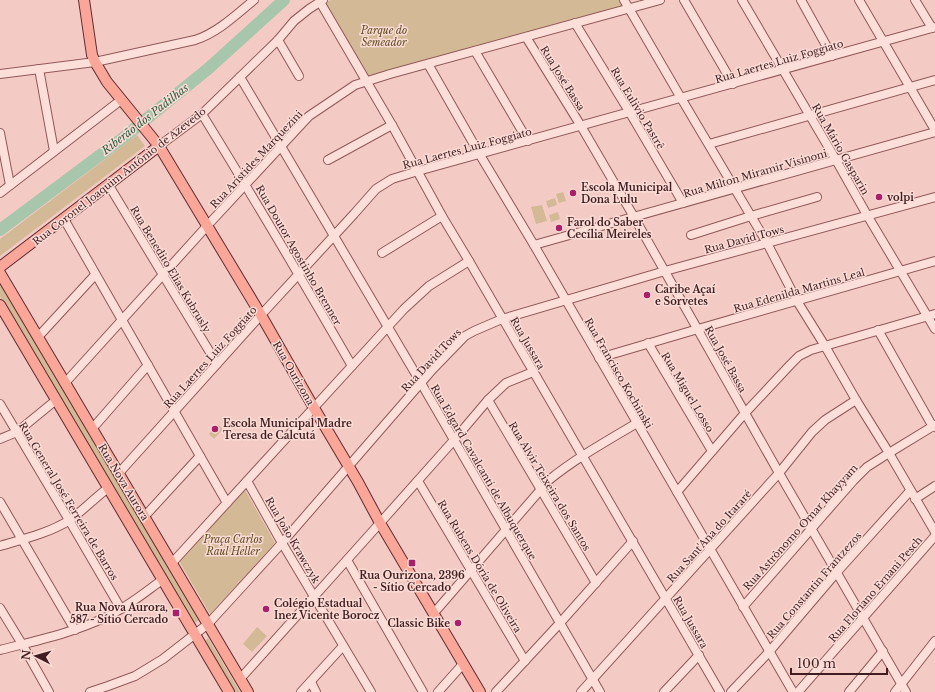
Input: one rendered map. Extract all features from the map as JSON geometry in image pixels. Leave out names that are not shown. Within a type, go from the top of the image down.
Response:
[{"type":"main road","name":"Rua Ourizona","points":[[84,0],[90,47],[95,62],[107,82],[149,133],[156,149],[166,156],[261,315],[380,523],[480,692]]},
{"type":"main road","name":"Rua Coronel Joaquim Antônio de Azevedo","points":[[0,267],[156,149]]},
{"type":"main road","name":"Rua Nova Aurora","points":[[0,273],[248,692]]},
{"type":"main road","name":"Rua Nova Aurora","points":[[0,305],[228,692]]},
{"type":"main road","points":[[138,539],[145,540],[150,534],[151,529]]},
{"type":"main road","points":[[147,554],[148,547],[155,542],[159,542]]},
{"type":"street","points":[[0,74],[95,62],[201,38],[219,28],[253,0]]},
{"type":"street","points":[[624,0],[736,188],[798,301],[935,532]]},
{"type":"street","name":"Rua Aristides Marquezini","points":[[65,383],[207,226],[310,116],[355,85],[390,74],[660,0]]},
{"type":"street","points":[[684,0],[733,84]]},
{"type":"street","name":"Rua Mário Gasparin","points":[[742,0],[900,271],[931,315],[935,329]]},
{"type":"street","points":[[801,0],[832,56]]},
{"type":"street","points":[[859,0],[935,131]]},
{"type":"street","points":[[915,0],[933,28]]},
{"type":"street","name":"Rua Coronel Joaquim Antônio de Azevedo","points":[[156,149],[202,114],[278,40],[294,21],[322,1]]},
{"type":"street","name":"Rua Jussara","points":[[322,1],[442,216],[720,692]]},
{"type":"street","name":"Rua Eulivio Pastrê","points":[[575,23],[683,203]]},
{"type":"street","name":"Rua Laertes Luiz Foggiato","points":[[118,473],[376,189],[392,179],[933,28]]},
{"type":"street","name":"Rua José Bassa","points":[[526,37],[581,126],[634,217],[779,473],[906,692]]},
{"type":"street","points":[[278,40],[300,76]]},
{"type":"street","points":[[475,51],[528,141]]},
{"type":"street","name":"Rua Francisco Kochinski","points":[[428,64],[793,692]]},
{"type":"street","points":[[39,69],[54,151]]},
{"type":"street","name":"Rua Edgard Cavalcanti de Albuquerque","points":[[240,77],[422,383],[600,692]]},
{"type":"street","points":[[709,144],[935,80]]},
{"type":"street","points":[[0,193],[121,100]]},
{"type":"street","name":"Rua Doutor Agostinho Brenner","points":[[202,114],[246,184],[352,366]]},
{"type":"street","points":[[328,160],[392,124]]},
{"type":"street","name":"Rua Milton Miramir Visinoni","points":[[534,245],[935,131]]},
{"type":"street","points":[[0,133],[10,185]]},
{"type":"street","name":"Rua Benedito Elias Kubrusly","points":[[108,184],[217,364]]},
{"type":"street","points":[[691,235],[816,197]]},
{"type":"street","name":"Rua David Tows","points":[[90,692],[135,676],[163,659],[208,624],[282,543],[465,336],[502,319],[565,300],[935,197]]},
{"type":"street","points":[[382,253],[442,216]]},
{"type":"street","points":[[64,219],[227,503]]},
{"type":"street","points":[[172,563],[404,309],[429,286],[469,261]]},
{"type":"street","name":"Rua Edenilda Martins Leal","points":[[599,358],[935,261]]},
{"type":"street","points":[[38,337],[96,275]]},
{"type":"street","points":[[676,492],[745,413],[799,356],[811,350],[931,315]]},
{"type":"street","points":[[878,330],[934,426]]},
{"type":"street","name":"Rua Miguel Losso","points":[[648,344],[712,451]]},
{"type":"street","points":[[92,429],[148,365]]},
{"type":"street","points":[[240,679],[418,481],[488,400],[506,383],[533,372]]},
{"type":"street","points":[[0,439],[17,432],[56,400]]},
{"type":"street","name":"Rua Alvir Teixeira dos Santos","points":[[488,400],[596,583]]},
{"type":"street","name":"Rua Sant'Ana do Itararé","points":[[582,692],[779,473],[812,432],[825,420],[856,400]]},
{"type":"street","name":"Rua General José Ferreira de Barros","points":[[0,404],[122,609]]},
{"type":"street","points":[[434,613],[549,480],[582,456],[637,423]]},
{"type":"street","name":"Rua Astrônomo Omar Khayyam","points":[[743,606],[867,467],[934,426]]},
{"type":"street","points":[[144,517],[200,456]]},
{"type":"street","name":"Rua João Krawczyk","points":[[247,481],[282,543],[371,692]]},
{"type":"street","name":"Rua Rubens Dória de Oliveira","points":[[418,481],[525,660]]},
{"type":"street","points":[[915,500],[935,486]]},
{"type":"street","points":[[0,546],[35,536],[70,520],[108,488]]},
{"type":"street","name":"Rua Constantin Frantzezos","points":[[731,692],[769,652],[837,572],[910,491]]},
{"type":"street","points":[[0,502],[75,630]]},
{"type":"street","name":"Rua Floriano Ernani Pesch","points":[[798,692],[935,536]]},
{"type":"street","points":[[496,692],[560,623],[632,541]]},
{"type":"street","points":[[347,560],[423,692]]},
{"type":"street","points":[[0,650],[75,630],[106,617],[122,609],[162,580]]},
{"type":"street","points":[[0,608],[49,692]]},
{"type":"street","points":[[895,692],[935,641]]},
{"type":"street","points":[[301,692],[343,646]]},
{"type":"street","points":[[849,692],[883,651]]},
{"type":"street","points":[[664,692],[699,655]]},
{"type":"street","points":[[438,692],[463,664]]},
{"type":"street","points":[[311,682],[316,692]]},
{"type":"green space","name":"Parque do Semeador","points":[[331,0],[620,0],[625,7],[367,78],[324,3]]},
{"type":"green space","points":[[137,135],[145,146],[0,256],[0,239]]},
{"type":"green space","points":[[563,192],[566,201],[559,203],[556,194]]},
{"type":"green space","points":[[555,198],[557,205],[548,208],[546,201]]},
{"type":"green space","points":[[542,205],[547,221],[536,224],[531,207]]},
{"type":"green space","points":[[558,212],[560,219],[551,222],[549,215]]},
{"type":"green space","points":[[0,280],[201,619],[193,624],[0,297]]},
{"type":"green space","points":[[217,424],[223,429],[214,439],[209,434]]},
{"type":"green space","name":"Praça Carlos Raul Heller","points":[[244,488],[275,543],[210,614],[179,561]]},
{"type":"green space","points":[[257,627],[267,636],[252,652],[243,644]]},
{"type":"green space","points":[[208,638],[240,692],[235,692],[205,641]]},
{"type":"waterway","name":"Riberão dos Padilhas","points":[[0,230],[123,138],[209,68],[284,0]]},
{"type":"place","name":"Escola Municipal Dona Lulu","points":[[573,193]]},
{"type":"place","name":"volpi","points":[[879,197]]},
{"type":"place","name":"Farol do Saber Cecília Meireles","points":[[559,228]]},
{"type":"place","name":"Caribe Açaí e Sorvetes","points":[[647,295]]},
{"type":"place","name":"Escola Municipal Madre Teresa de Calcutá","points":[[215,429]]},
{"type":"place","name":"Rua Ourizona, 2396 - Sítio Cercado","points":[[412,563]]},
{"type":"place","name":"Colégio Estadual Inez Vicente Borocz","points":[[266,609]]},
{"type":"place","name":"Rua Nova Aurora, 587 - Sítio Cercado","points":[[176,613]]},
{"type":"place","name":"Classic Bike","points":[[458,623]]}]
